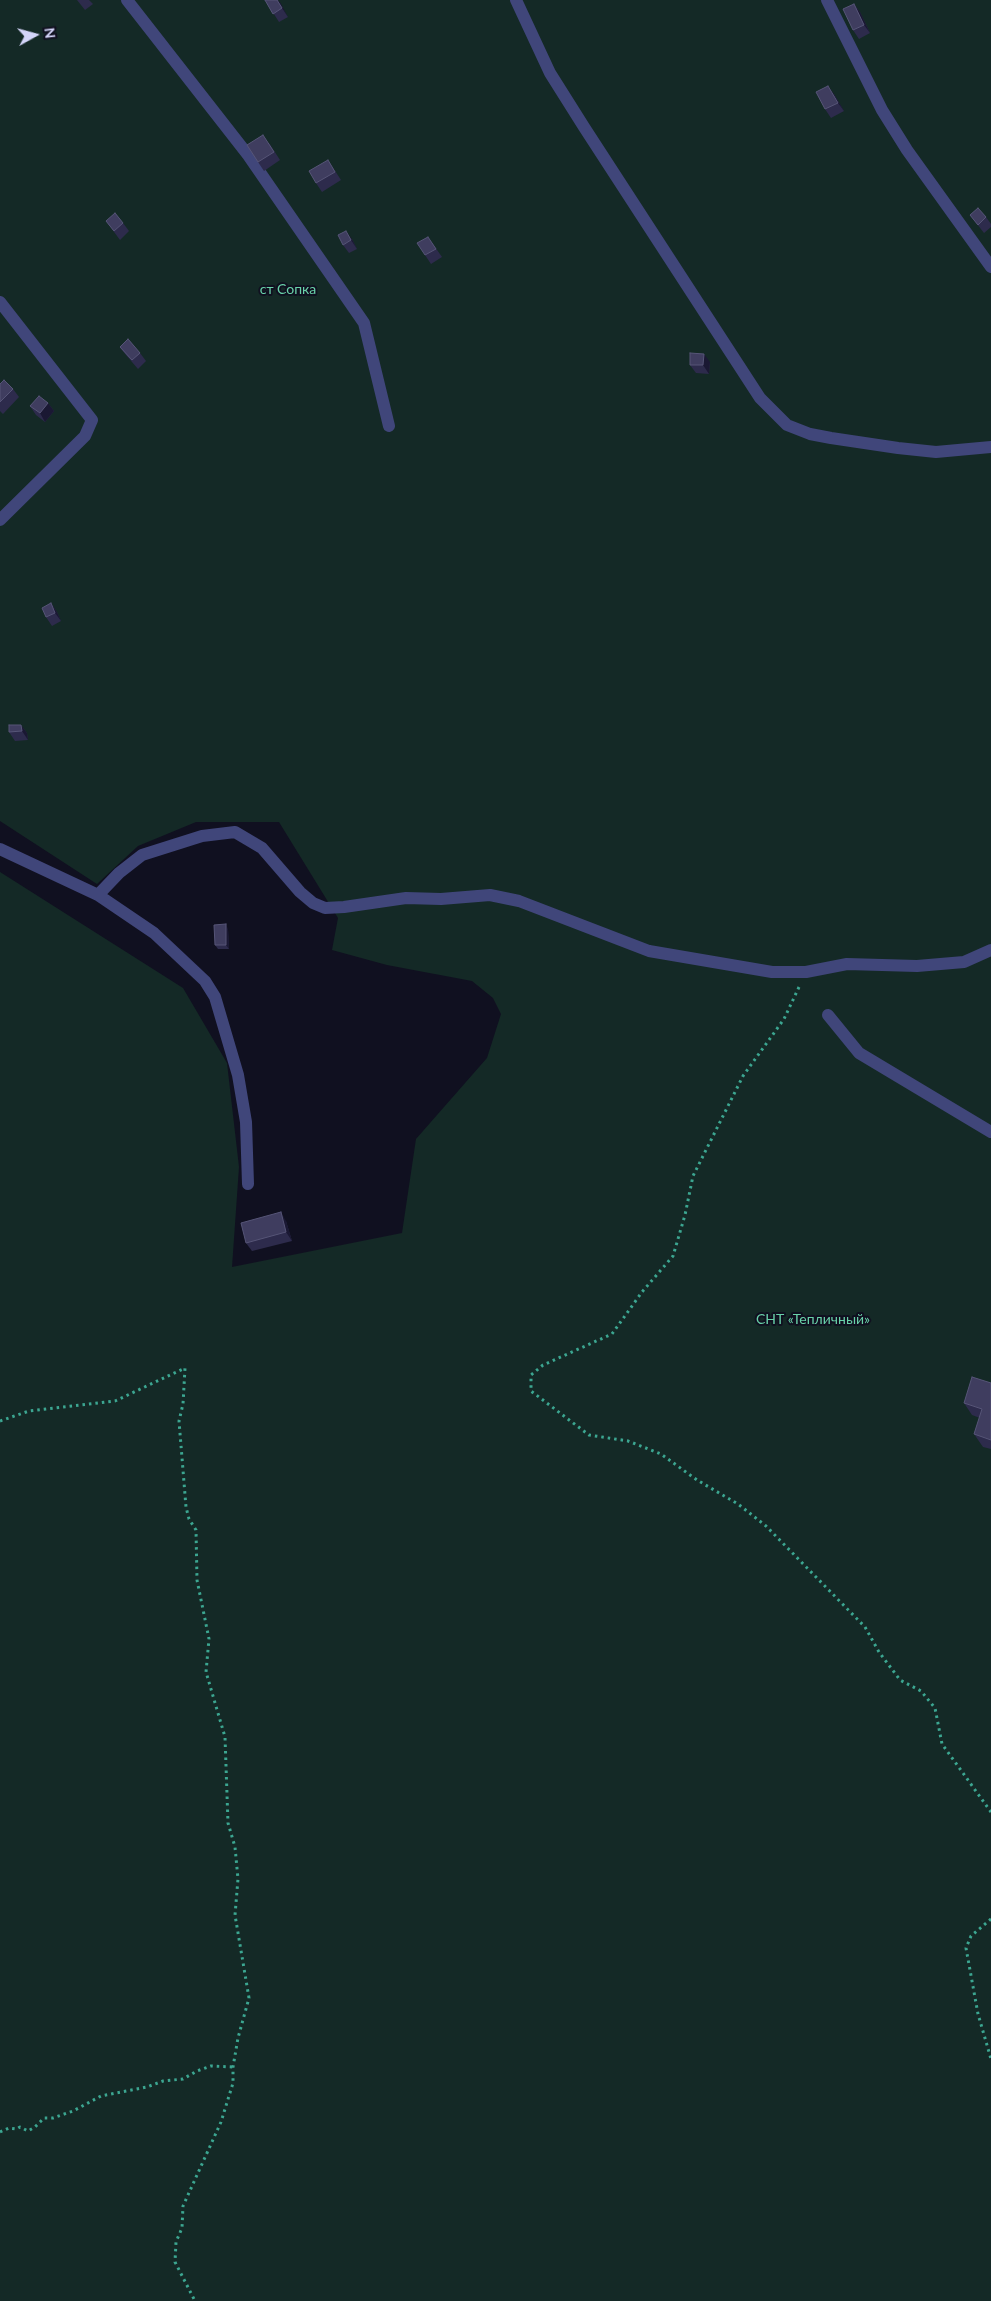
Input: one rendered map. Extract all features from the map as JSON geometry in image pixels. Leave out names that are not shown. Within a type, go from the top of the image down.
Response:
[{"type":"lane","points":[[127,0],[248,155],[364,322],[389,426]]},
{"type":"lane","points":[[516,0],[550,73],[588,135],[760,398],[787,425],[810,434],[898,448],[936,452],[991,447]]},
{"type":"lane","points":[[827,0],[882,110],[902,142],[991,267]]},
{"type":"lane","points":[[0,302],[92,420],[85,436],[0,520]]},
{"type":"lane","points":[[98,895],[119,873],[142,855],[202,836],[235,832],[262,848],[300,892],[313,903],[325,908],[406,898],[441,899],[490,895],[519,901],[649,950],[772,972],[806,972],[847,964],[917,966],[964,962],[991,950]]},
{"type":"lane","points":[[0,849],[98,895],[154,933],[205,981],[215,997],[238,1075],[246,1122],[248,1184]]},
{"type":"lane","points":[[828,1014],[859,1052],[991,1132]]},
{"type":"path","points":[[806,972],[784,1019],[743,1076],[693,1176],[685,1216],[673,1256],[642,1292],[612,1334],[542,1365],[531,1375],[532,1391],[589,1435],[628,1441],[662,1454],[697,1480],[738,1504],[766,1526],[865,1627],[879,1652],[900,1680],[921,1692],[935,1708],[942,1744],[991,1812]]},
{"type":"path","points":[[0,1421],[29,1411],[115,1401],[185,1368],[183,1404],[179,1421],[186,1507],[189,1519],[196,1530],[197,1580],[208,1630],[209,1646],[206,1672],[225,1737],[228,1823],[235,1847],[238,1879],[235,1915],[249,1998],[233,2067],[233,2083],[229,2097],[218,2128],[183,2206],[182,2228],[176,2242],[175,2262],[195,2301]]},
{"type":"path","points":[[991,1919],[971,1936],[966,1948],[978,2014],[991,2059]]},
{"type":"path","points":[[0,2132],[9,2128],[17,2130],[20,2127],[28,2131],[35,2128],[44,2118],[53,2118],[73,2111],[101,2096],[147,2087],[163,2081],[182,2080],[197,2071],[211,2066],[233,2067]]},
{"type":"green space","points":[[0,0],[991,0],[991,2301],[0,2301],[0,872],[183,988],[227,1063],[239,1167],[232,1267],[402,1233],[416,1139],[487,1058],[501,1014],[493,998],[472,981],[387,965],[332,950],[338,918],[279,822],[196,822],[138,846],[97,884],[0,821]]},
{"type":"building","points":[[265,0],[277,0],[282,8],[273,14]]},
{"type":"building","points":[[854,4],[864,25],[853,30],[843,9]]},
{"type":"building","points":[[828,86],[838,103],[825,109],[816,92]]},
{"type":"building","points":[[263,135],[274,152],[258,162],[247,145]]},
{"type":"building","points":[[328,160],[335,172],[316,183],[309,171]]},
{"type":"building","points":[[978,208],[986,217],[978,225],[970,215]]},
{"type":"building","points":[[115,213],[123,223],[114,231],[106,221]]},
{"type":"building","points":[[346,231],[351,240],[343,245],[338,235]]},
{"type":"building","points":[[428,237],[436,249],[425,255],[417,243]]},
{"type":"building","points":[[128,339],[140,353],[132,360],[120,347]]},
{"type":"building","points":[[690,353],[704,354],[703,365],[690,365]]},
{"type":"building","points":[[4,380],[13,389],[0,402],[0,384]]},
{"type":"building","points":[[39,396],[48,403],[40,413],[30,406]]},
{"type":"building","points":[[51,603],[55,613],[46,617],[42,608]]},
{"type":"building","points":[[9,725],[21,725],[22,731],[9,732]]},
{"type":"building","points":[[226,924],[226,945],[215,945],[214,925]]},
{"type":"building","points":[[281,1212],[286,1232],[246,1243],[241,1223]]},
{"type":"building","points":[[972,1377],[991,1383],[991,1440],[974,1434],[982,1409],[964,1403]]},
{"type":"park label","name":"ст Сопка","points":[[288,289]]},
{"type":"park label","name":"СНТ «Тепличный»","points":[[813,1319]]}]
